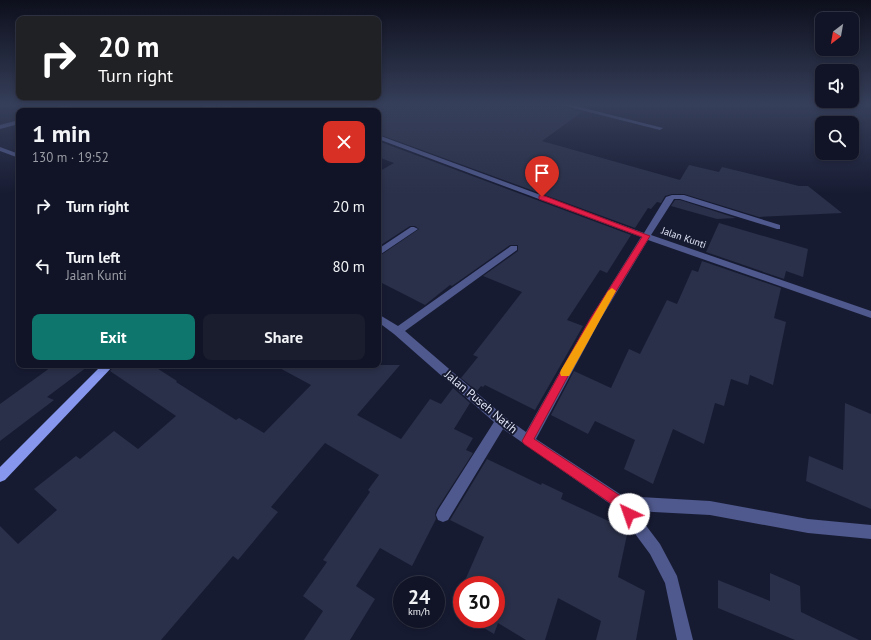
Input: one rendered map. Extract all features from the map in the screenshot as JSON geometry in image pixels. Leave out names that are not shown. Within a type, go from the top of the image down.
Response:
[{"type":"main road","points":[[0,476],[106,368]]},
{"type":"street","name":"Jalan Kunti","points":[[381,138],[646,236],[871,315]]},
{"type":"street","points":[[0,149],[16,155]]},
{"type":"street","points":[[528,441],[595,319],[667,201],[672,197],[676,197],[777,227]]},
{"type":"street","points":[[381,251],[414,229]]},
{"type":"street","points":[[398,332],[514,248]]},
{"type":"street","name":"Jalan Puseh Natih","points":[[381,319],[528,441],[620,503],[655,549],[672,581],[684,640]]},
{"type":"street","points":[[443,515],[501,420]]},
{"type":"street","points":[[620,503],[710,508],[808,526],[871,532]]},
{"type":"building","points":[[381,134],[552,134],[542,141],[680,180],[689,165],[719,172],[722,167],[799,186],[808,186],[842,213],[759,217],[684,194],[672,194],[665,196],[661,203],[657,202],[651,209],[648,208],[635,228]]},
{"type":"building","points":[[381,142],[631,235],[607,273],[600,270],[567,320],[583,326],[535,410],[485,385],[483,387],[481,386],[477,391],[461,378],[478,357],[473,355],[522,292],[483,276],[518,251],[518,245],[510,245],[452,286],[450,285],[425,305],[381,283],[381,255],[419,229],[415,226],[410,226],[381,245],[381,170],[394,163],[381,158]]},
{"type":"building","points":[[675,200],[680,200],[736,218],[717,219],[671,206]]},
{"type":"building","points":[[719,223],[808,249],[803,277],[786,271],[784,279],[706,252]]},
{"type":"building","points":[[702,261],[781,288],[774,318],[786,322],[773,385],[750,375],[748,385],[731,379],[724,406],[715,403],[704,444],[673,429],[653,484],[624,469],[635,440],[595,421],[588,434],[551,415],[574,371],[611,388],[629,349],[640,354],[667,300],[677,304],[692,270],[698,272]]},
{"type":"building","points":[[381,365],[400,365],[357,415],[401,439],[430,399],[441,404],[453,388],[470,403],[454,429],[473,438],[466,450],[473,453],[437,509],[435,514],[436,519],[412,566],[380,548],[356,586],[375,599],[350,640],[304,640],[323,611],[303,596],[327,562],[323,560],[370,492],[368,490],[379,475],[325,443],[271,507],[278,512],[238,560],[233,556],[161,640],[0,640],[0,526],[18,544],[57,510],[34,489],[76,456],[80,459],[114,431],[138,449],[176,416],[110,371],[112,368],[157,368],[236,420],[239,418],[264,433],[311,385],[280,368],[381,368]]},
{"type":"building","points":[[50,368],[86,368],[47,397],[54,400],[0,441],[0,404]]},
{"type":"building","points":[[845,403],[871,414],[871,509],[806,481],[809,456],[843,470]]},
{"type":"building","points":[[487,459],[541,485],[542,483],[563,493],[561,499],[628,530],[618,577],[645,591],[636,640],[596,640],[601,621],[558,598],[545,640],[526,640],[505,627],[505,576],[467,576],[484,537],[450,520]]},
{"type":"building","points":[[770,573],[800,586],[801,612],[859,640],[795,640],[718,608],[718,580],[770,601]]},
{"type":"building","points":[[484,628],[496,628],[494,634]]},
{"type":"slow traffic","points":[[565,373],[612,291]]},
{"type":"route","points":[[542,197],[646,236],[595,319],[528,441],[620,503],[629,514]]}]
